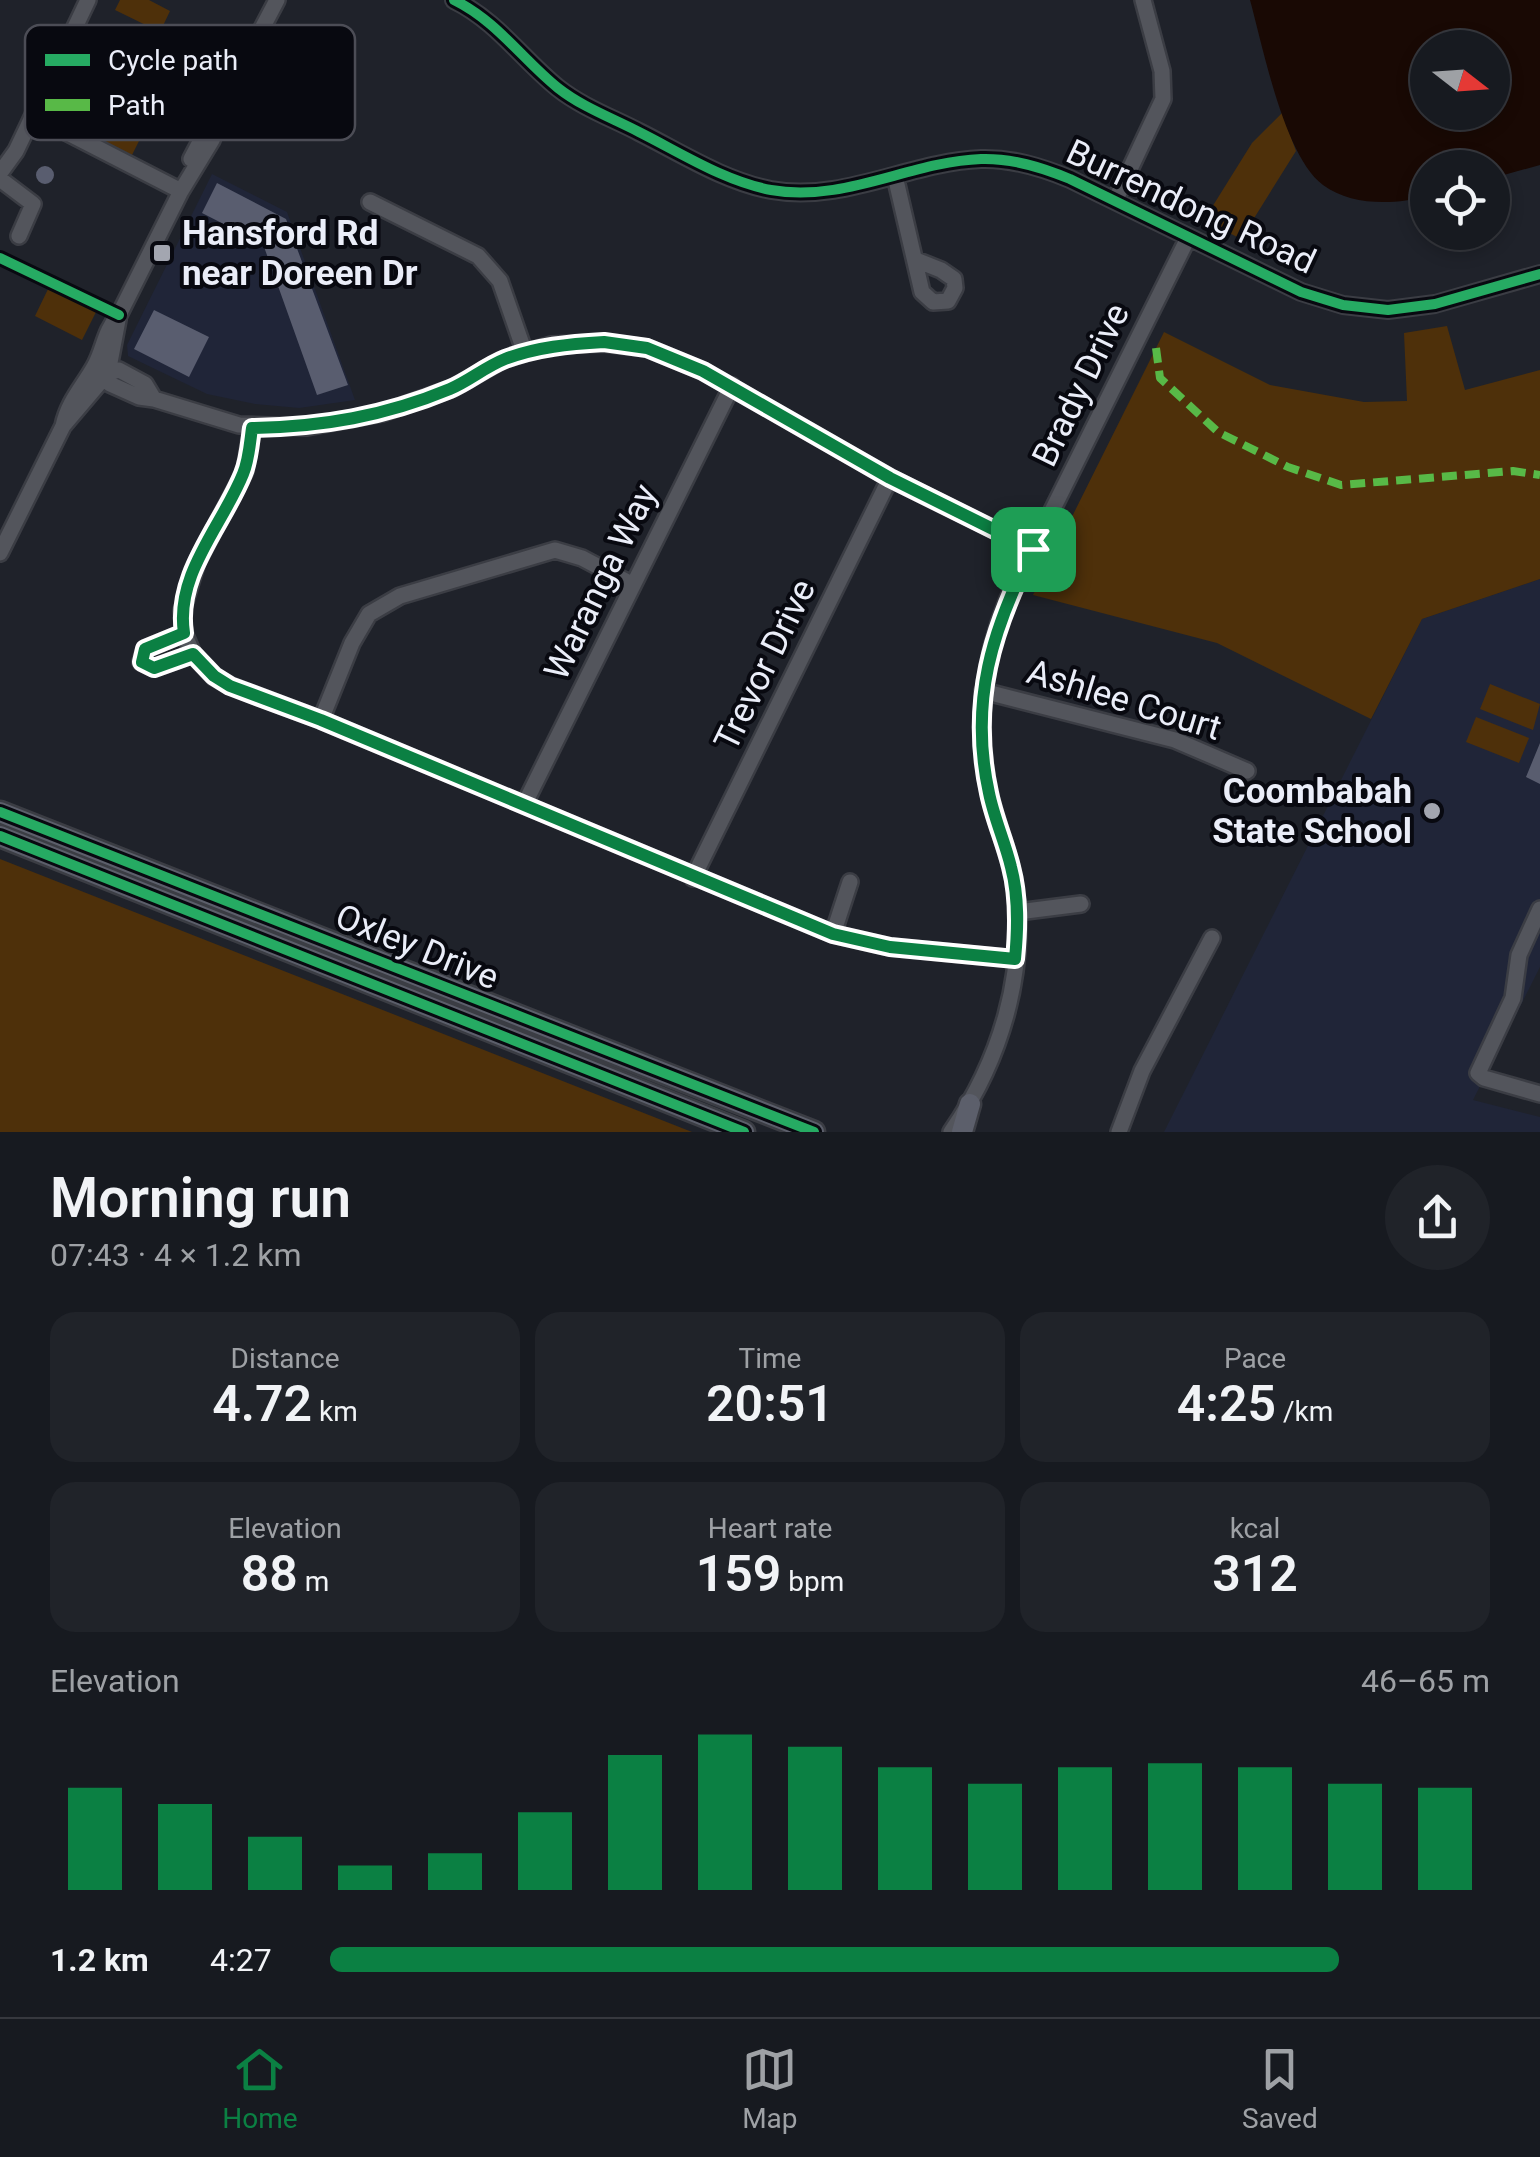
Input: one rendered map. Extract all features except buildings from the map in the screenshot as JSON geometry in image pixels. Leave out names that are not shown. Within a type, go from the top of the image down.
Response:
[{"type":"main road","name":"Oxley Drive","points":[[0,812],[814,1132]]},
{"type":"main road","name":"Oxley Drive","points":[[0,836],[744,1132]]},
{"type":"main road","points":[[962,1132],[970,1104]]},
{"type":"main road","points":[[756,1110],[788,1132]]},
{"type":"street","points":[[76,25],[88,0]]},
{"type":"street","points":[[264,25],[276,0]]},
{"type":"street","name":"Burrendong Road","points":[[454,0],[478,5],[544,76],[575,100],[736,180],[766,189],[806,193],[846,189],[962,161],[1002,160],[1041,167],[1301,292],[1343,306],[1388,310],[1434,304],[1540,274]]},
{"type":"street","points":[[1115,201],[1163,98],[1162,71],[1143,0]]},
{"type":"street","points":[[19,236],[33,204],[0,176],[25,131]]},
{"type":"street","points":[[80,140],[181,192]]},
{"type":"street","points":[[0,553],[64,426],[72,398],[101,370],[104,336],[119,315],[181,192],[200,140]]},
{"type":"street","points":[[895,176],[916,260]]},
{"type":"street","points":[[370,202],[478,256],[500,281],[525,353]]},
{"type":"street","name":"Brady Drive","points":[[951,1132],[970,1104],[1004,1027],[1015,959],[1018,912],[1012,871],[985,770],[983,691],[998,623],[1188,238]]},
{"type":"street","points":[[101,370],[119,370],[145,384],[154,399],[252,428],[307,427],[382,413],[453,388],[502,360],[551,345],[604,342],[647,348],[732,386],[890,478],[1033,549]]},
{"type":"street","name":"Waranga Way","points":[[524,804],[732,386]]},
{"type":"street","points":[[252,428],[245,471],[187,588],[182,611],[184,633],[193,654],[214,676],[230,686],[321,720],[833,934],[890,947],[1015,959]]},
{"type":"street","name":"Trevor Drive","points":[[693,878],[890,478]]},
{"type":"street","points":[[321,720],[352,643],[369,614],[400,596],[556,550],[582,558],[633,585]]},
{"type":"street","points":[[184,633],[145,649],[142,662],[154,668],[193,654]]},
{"type":"street","name":"Ashlee Court","points":[[983,691],[1175,740],[1247,771]]},
{"type":"street","points":[[833,934],[850,882]]},
{"type":"street","points":[[1018,912],[1081,904]]},
{"type":"street","points":[[1540,909],[1520,956],[1513,998],[1478,1070],[1482,1077],[1492,1081],[1540,1094]]},
{"type":"street","points":[[1119,1132],[1142,1071],[1212,938]]},
{"type":"shaded area","points":[[120,0],[149,0],[170,11],[163,25],[146,25],[115,10]]},
{"type":"shaded area","points":[[1250,0],[1540,0],[1540,165],[1510,173],[1510,150],[1410,150],[1410,199],[1374,202],[1347,197],[1323,185],[1309,171],[1277,99]]},
{"type":"shaded area","points":[[1282,113],[1296,151],[1241,239],[1204,220],[1252,143]]},
{"type":"shaded area","points":[[102,140],[140,140],[132,155]]},
{"type":"shaded area","points":[[212,174],[287,212],[355,400],[299,408],[255,404],[207,394],[128,356],[127,345]]},
{"type":"shaded area","points":[[0,251],[101,302],[82,340],[35,316],[49,287],[0,263]]},
{"type":"shaded area","points":[[1447,326],[1465,390],[1540,370],[1540,579],[1422,619],[1371,719],[1217,643],[1033,595],[1164,332],[1270,385],[1364,402],[1407,401],[1404,333]]},
{"type":"shaded area","name":"Coombabah State School","points":[[1540,579],[1540,967],[1473,1100],[1540,1117],[1540,1132],[1164,1132],[1422,619]]},
{"type":"shaded area","points":[[1490,684],[1540,704],[1533,730],[1480,709]]},
{"type":"shaded area","points":[[1476,717],[1529,738],[1519,763],[1466,742]]},
{"type":"shaded area","points":[[0,859],[692,1132],[0,1132]]},
{"type":"marked path","points":[[1156,348],[1160,378],[1218,432],[1288,467],[1341,485],[1513,471],[1540,475]]},
{"type":"cycle path","points":[[454,0],[483,19],[577,101],[703,166],[754,186],[798,193],[824,191],[954,162],[1004,160],[1070,179],[1301,292],[1343,305],[1388,310],[1435,304],[1540,274]]},
{"type":"cycle path","points":[[0,258],[119,315]]},
{"type":"cycle path","points":[[0,812],[814,1132]]},
{"type":"cycle path","points":[[0,836],[744,1132]]},
{"type":"place","name":"Hansford Rd near Doreen Dr","points":[[162,253]]},
{"type":"place","name":"Coombabah State School","points":[[1432,811]]},
{"type":"route","points":[[604,342],[647,348],[703,371],[890,478],[1033,549],[993,639],[983,691],[982,741],[989,795],[1015,886],[1015,959],[890,947],[833,934],[321,720],[230,686],[193,654],[154,668],[145,666],[141,658],[145,649],[184,633],[182,611],[187,588],[245,471],[252,428],[307,427],[382,413],[453,388],[502,360],[551,345],[604,342]]}]
